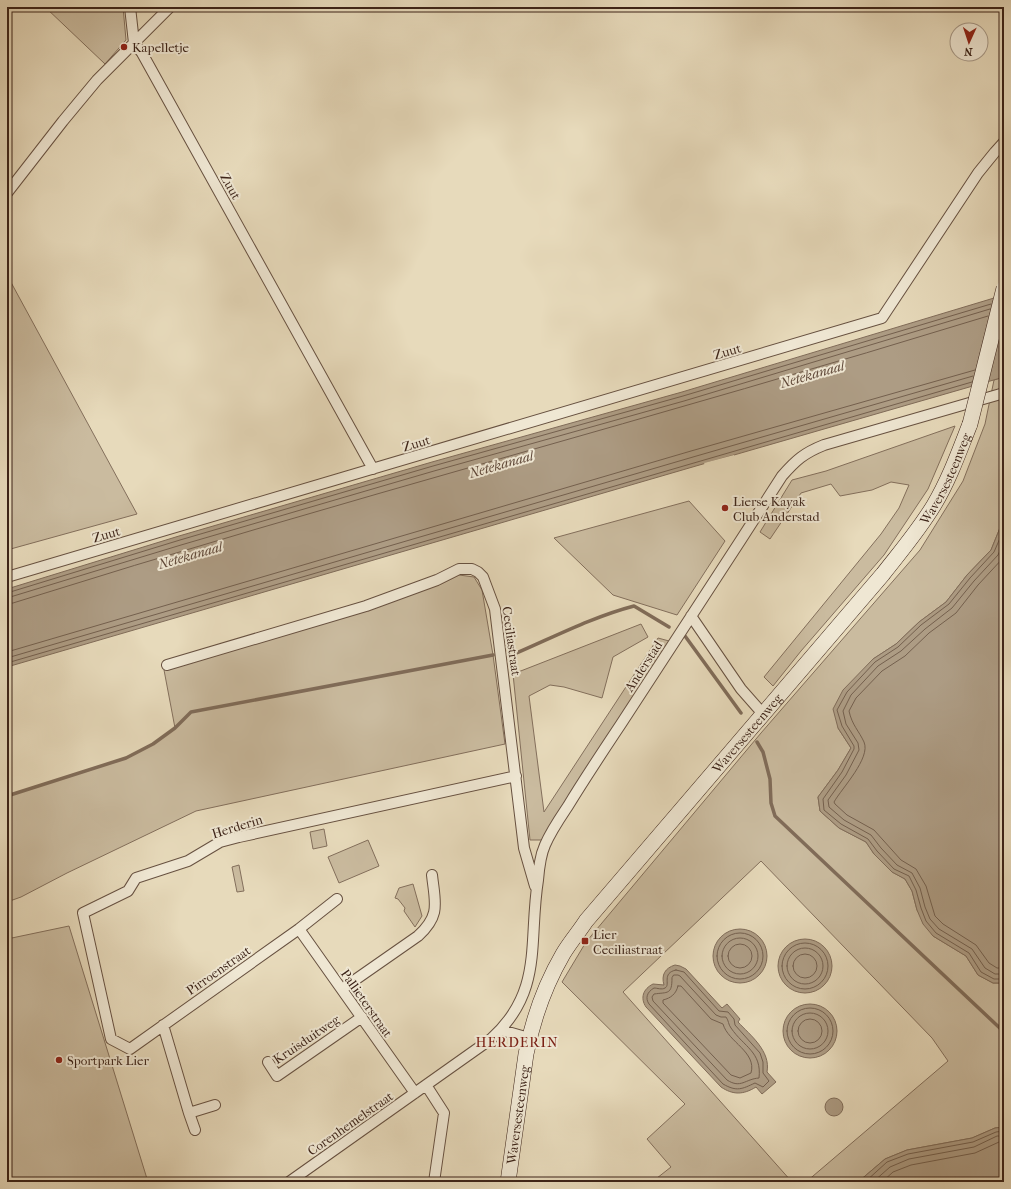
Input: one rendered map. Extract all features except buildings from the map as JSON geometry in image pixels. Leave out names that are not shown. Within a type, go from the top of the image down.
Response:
[{"type":"main road","name":"Waversesteenweg","points":[[508,1182],[529,1038],[550,979],[564,953],[586,921],[883,574],[918,530],[934,505],[952,471],[970,424],[1004,288]]},
{"type":"street","name":"Zuut","points":[[130,7],[134,43],[142,54],[373,469]]},
{"type":"street","points":[[7,193],[62,121],[97,80],[170,7]]},
{"type":"street","name":"Zuut","points":[[7,577],[882,318],[978,173],[1004,142]]},
{"type":"street","name":"Anderstad","points":[[536,890],[541,857],[544,846],[550,834],[782,476],[793,464],[808,452],[824,445],[1004,393]]},
{"type":"street","name":"Ceciliastraat","points":[[167,665],[366,606],[437,580],[459,569],[472,569],[478,572],[483,577],[495,609],[524,848],[536,890],[532,947]]},
{"type":"street","points":[[692,616],[741,689],[763,714]]},
{"type":"street","name":"Herderin","points":[[111,1039],[83,913],[128,891],[136,878],[188,861],[220,842],[516,776]]},
{"type":"street","points":[[342,989],[418,936],[427,928],[436,910],[432,875]]},
{"type":"street","name":"Pirroenstraat","points":[[111,1039],[130,1049],[299,929],[337,899]]},
{"type":"street","name":"Pallieterstraat","points":[[299,929],[415,1093]]},
{"type":"street","name":"Corenhemelstraat","points":[[289,1182],[491,1039],[501,1030],[517,1008],[527,984],[531,971],[532,947]]},
{"type":"street","name":"Kruisduitweg","points":[[268,1062],[277,1076],[362,1018]]},
{"type":"street","points":[[163,1025],[195,1130]]},
{"type":"street","points":[[501,1030],[529,1038]]},
{"type":"street","points":[[426,1085],[444,1113],[434,1182]]},
{"type":"street","points":[[189,1113],[215,1105]]},
{"type":"shaded area","points":[[45,7],[123,7],[126,40],[105,64]]},
{"type":"shaded area","points":[[7,275],[137,514],[7,550]]},
{"type":"shaded area","points":[[1004,377],[1004,518],[991,550],[967,575],[946,602],[919,622],[896,644],[873,659],[838,728],[851,748],[838,770],[818,797],[820,811],[839,828],[866,842],[874,854],[892,872],[905,879],[912,891],[917,910],[933,936],[966,956],[978,975],[993,983],[1003,983],[1004,1127],[995,1128],[972,1138],[907,1150],[885,1159],[858,1182],[806,1182],[948,1061],[932,1038],[761,861],[623,992],[792,1182],[652,1182],[671,1167],[647,1139],[685,1104],[562,982],[586,942],[761,733],[920,550],[963,481],[985,424],[994,380]]},
{"type":"shaded area","points":[[955,426],[928,489],[884,555],[801,651],[773,686],[764,677],[881,534],[899,508],[909,485],[891,482],[872,490],[840,496],[831,484],[801,493],[770,539],[760,532],[792,480],[826,471]]},
{"type":"shaded area","points":[[689,501],[725,541],[677,615],[613,595],[554,538]]},
{"type":"shaded area","points":[[459,575],[474,577],[482,590],[493,655],[505,744],[196,811],[67,873],[21,897],[7,902],[7,796],[126,758],[153,744],[175,728],[164,670],[441,584]]},
{"type":"shaded area","points":[[641,624],[648,637],[613,657],[602,698],[564,687],[550,685],[529,696],[544,812],[658,638],[669,641],[542,840],[530,840],[513,674]]},
{"type":"shaded area","points":[[324,829],[327,846],[313,849],[310,832]]},
{"type":"shaded area","points":[[368,840],[379,866],[339,883],[328,857]]},
{"type":"shaded area","points":[[239,865],[244,891],[237,892],[232,867]]},
{"type":"shaded area","points":[[413,884],[422,916],[415,927],[404,911],[405,908],[398,899],[395,898],[399,888]]},
{"type":"shaded area","name":"Sportpark Lier","points":[[69,926],[148,1182],[7,1182],[7,939]]},
{"type":"water","name":"Netekanaal","points":[[1004,295],[1004,377],[7,667],[7,589],[179,536],[432,462],[682,392]]},
{"type":"water","points":[[1004,518],[1004,985],[1003,983],[993,983],[978,975],[966,956],[933,936],[923,924],[917,910],[912,891],[905,879],[892,872],[874,854],[866,842],[839,828],[820,811],[818,797],[838,770],[851,748],[838,728],[833,709],[843,690],[873,659],[896,644],[919,622],[946,602],[967,575],[991,550]]},
{"type":"water","points":[[735,929],[745,929],[755,933],[763,941],[767,951],[767,961],[763,971],[755,979],[745,983],[735,983],[725,979],[717,971],[713,961],[713,951],[717,941],[725,933]]},
{"type":"water","points":[[800,939],[810,939],[820,943],[828,951],[832,961],[832,971],[828,981],[820,989],[810,993],[800,993],[790,989],[782,981],[778,971],[778,961],[782,951],[790,943]]},
{"type":"water","points":[[675,965],[686,969],[722,1008],[727,1004],[740,1019],[738,1022],[754,1038],[763,1050],[766,1057],[767,1072],[776,1082],[762,1094],[756,1087],[747,1092],[734,1093],[721,1087],[646,1007],[643,997],[647,988],[653,984],[664,985],[663,978],[666,970]]},
{"type":"water","points":[[805,1004],[815,1004],[825,1008],[833,1016],[837,1026],[837,1036],[833,1046],[825,1054],[815,1058],[805,1058],[795,1054],[787,1046],[783,1036],[783,1026],[787,1016],[795,1008]]},
{"type":"water","points":[[834,1098],[840,1101],[843,1107],[840,1113],[834,1116],[828,1113],[825,1107],[828,1101]]},
{"type":"water","points":[[1004,1127],[1004,1182],[858,1182],[885,1159],[907,1150],[972,1138],[995,1128]]},
{"type":"pier","points":[[734,455],[734,457],[705,465],[704,463]]},
{"type":"waterway","points":[[512,655],[587,622],[634,606],[669,627]]},
{"type":"waterway","points":[[685,636],[741,713]]},
{"type":"waterway","points":[[7,796],[126,758],[153,744],[175,728],[191,712],[493,655]]},
{"type":"waterway","points":[[757,742],[763,752],[770,779],[771,803],[775,816],[1004,1032]]},
{"type":"place","name":"Kapelletje","points":[[124,47]]},
{"type":"place","name":"Lierse Kayak Club Anderstad","points":[[725,508]]},
{"type":"place","name":"Lier Ceciliastraat","points":[[585,941]]},
{"type":"place","name":"Sportpark Lier","points":[[59,1060]]},
{"type":"district","name":"HERDERIN","points":[[517,1042]]}]
